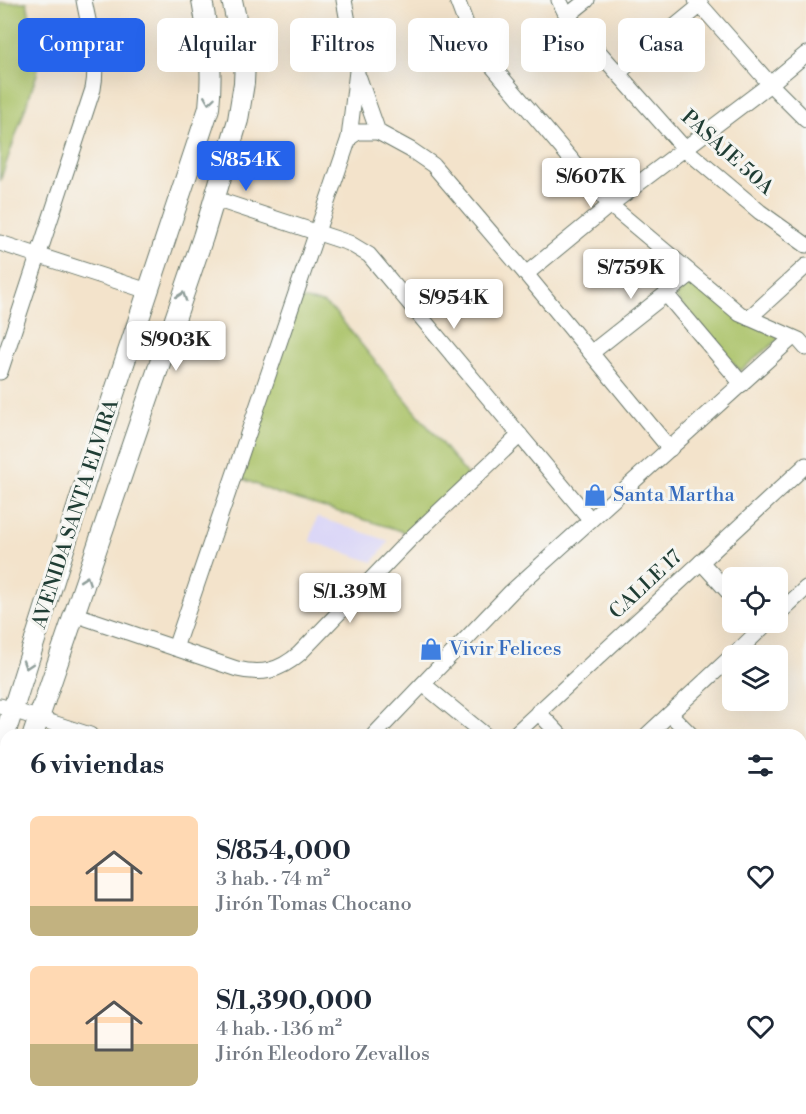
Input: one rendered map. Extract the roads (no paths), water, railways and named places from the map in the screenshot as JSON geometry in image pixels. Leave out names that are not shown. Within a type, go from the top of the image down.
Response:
[{"type":"street","points":[[0,372],[95,78],[84,0]]},
{"type":"street","name":"AVENIDA SANTA ELVIRA","points":[[3,729],[6,708],[208,108],[212,65],[202,0]]},
{"type":"street","name":"AVENIDA SANTA ELVIRA","points":[[36,726],[214,199],[238,120],[245,61],[232,0]]},
{"type":"street","points":[[344,0],[347,18]]},
{"type":"street","points":[[457,0],[469,32],[481,52],[610,205],[740,314],[799,340],[806,348]]},
{"type":"street","name":"PASAJE 50A","points":[[559,0],[567,16],[685,149],[760,212],[806,245]]},
{"type":"street","points":[[567,16],[587,0]]},
{"type":"street","points":[[618,73],[699,3],[770,84],[806,120]]},
{"type":"street","points":[[526,274],[610,205],[806,54]]},
{"type":"street","points":[[357,72],[378,132]]},
{"type":"street","points":[[175,648],[349,138],[357,72]]},
{"type":"street","points":[[349,138],[358,132],[378,132],[434,165],[670,449]]},
{"type":"street","points":[[214,199],[349,243],[369,255],[590,519]]},
{"type":"street","points":[[0,243],[148,291]]},
{"type":"street","points":[[749,318],[806,266]]},
{"type":"street","points":[[591,353],[691,274]]},
{"type":"street","points":[[666,294],[742,384]]},
{"type":"street","points":[[380,729],[511,592],[792,338]]},
{"type":"street","points":[[74,614],[250,672],[261,672],[282,666],[299,654],[412,537],[520,435]]},
{"type":"street","name":"CALLE 17","points":[[520,729],[806,465]]},
{"type":"street","points":[[701,562],[722,585]]},
{"type":"street","points":[[788,605],[806,588]]},
{"type":"street","points":[[743,645],[754,633]]},
{"type":"street","points":[[654,729],[722,665]]},
{"type":"street","points":[[423,684],[478,729]]},
{"type":"street","points":[[6,708],[36,726],[54,729]]},
{"type":"street","points":[[538,712],[554,729]]},
{"type":"street","points":[[670,714],[684,729]]},
{"type":"place","name":"Santa Martha","points":[[595,495]]},
{"type":"place","name":"Vivir Felices","points":[[431,649]]}]
